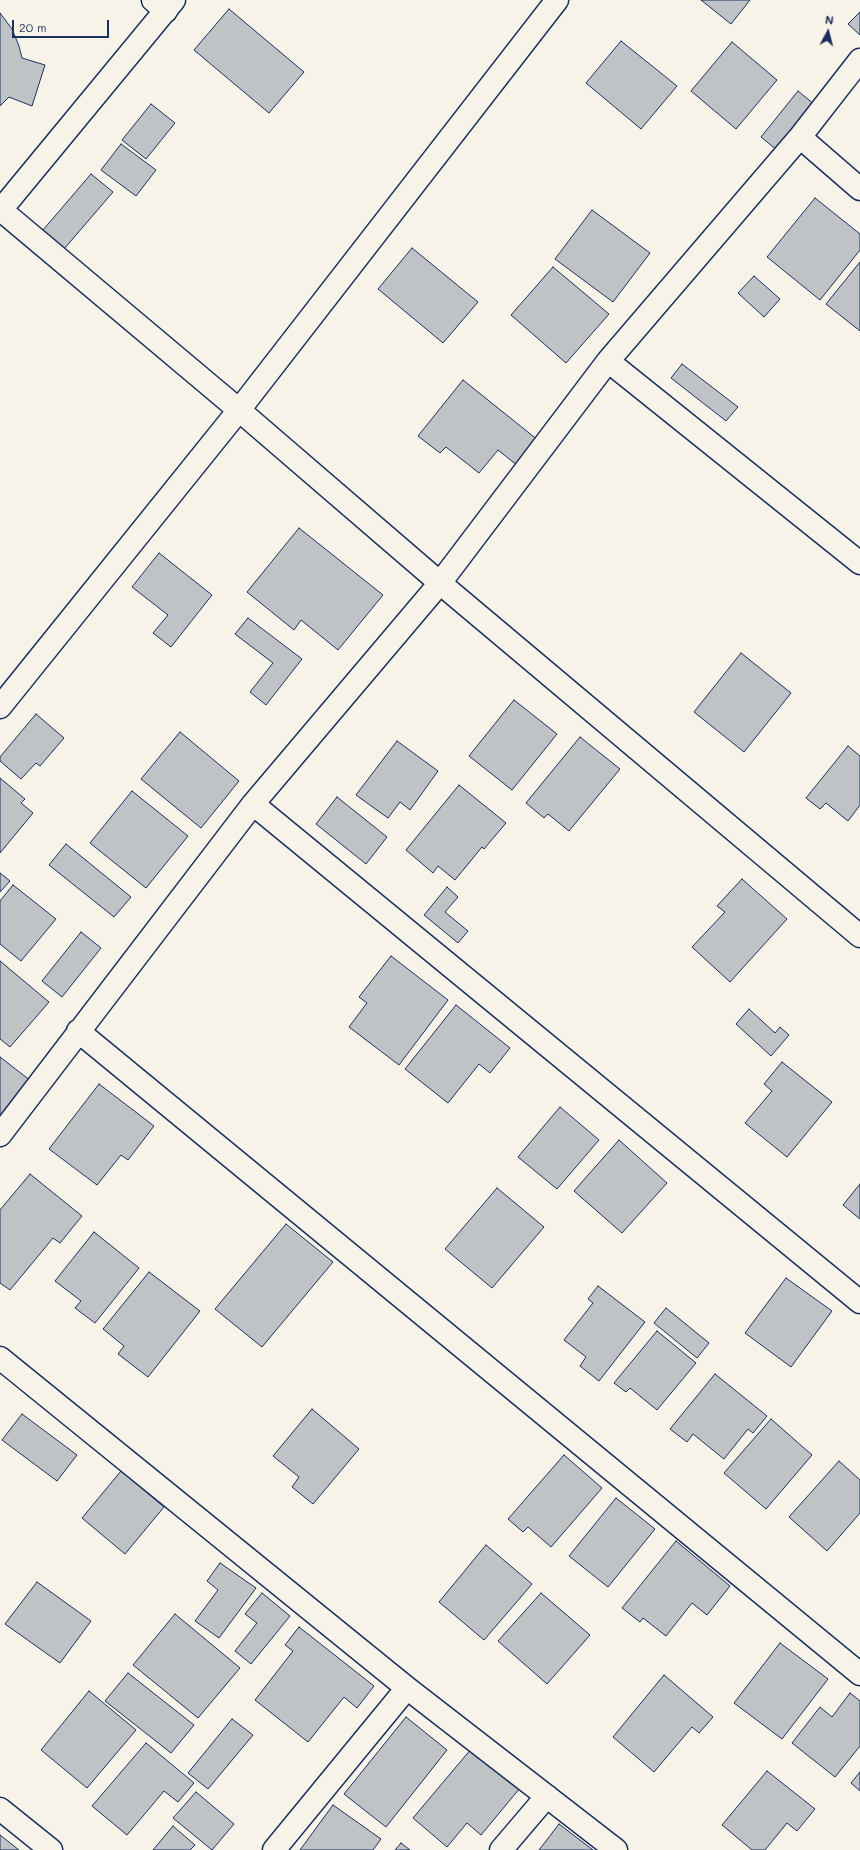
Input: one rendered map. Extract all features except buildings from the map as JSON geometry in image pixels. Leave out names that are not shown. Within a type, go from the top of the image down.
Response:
[{"type":"street","points":[[0,707],[239,410],[556,0]]},
{"type":"street","points":[[164,4],[1,210],[239,410],[440,583],[860,936]]},
{"type":"street","points":[[0,1135],[253,804],[440,583],[608,362],[800,137],[860,60]]},
{"type":"street","points":[[800,137],[860,190]]},
{"type":"street","points":[[608,362],[860,564]]},
{"type":"street","points":[[253,804],[860,1302]]},
{"type":"street","points":[[78,1031],[860,1674]]},
{"type":"street","points":[[0,1358],[407,1688],[616,1850]]},
{"type":"street","points":[[274,1850],[407,1688]]},
{"type":"street","points":[[501,1850],[547,1796]]},
{"type":"street","points":[[0,1809],[51,1850]]}]
